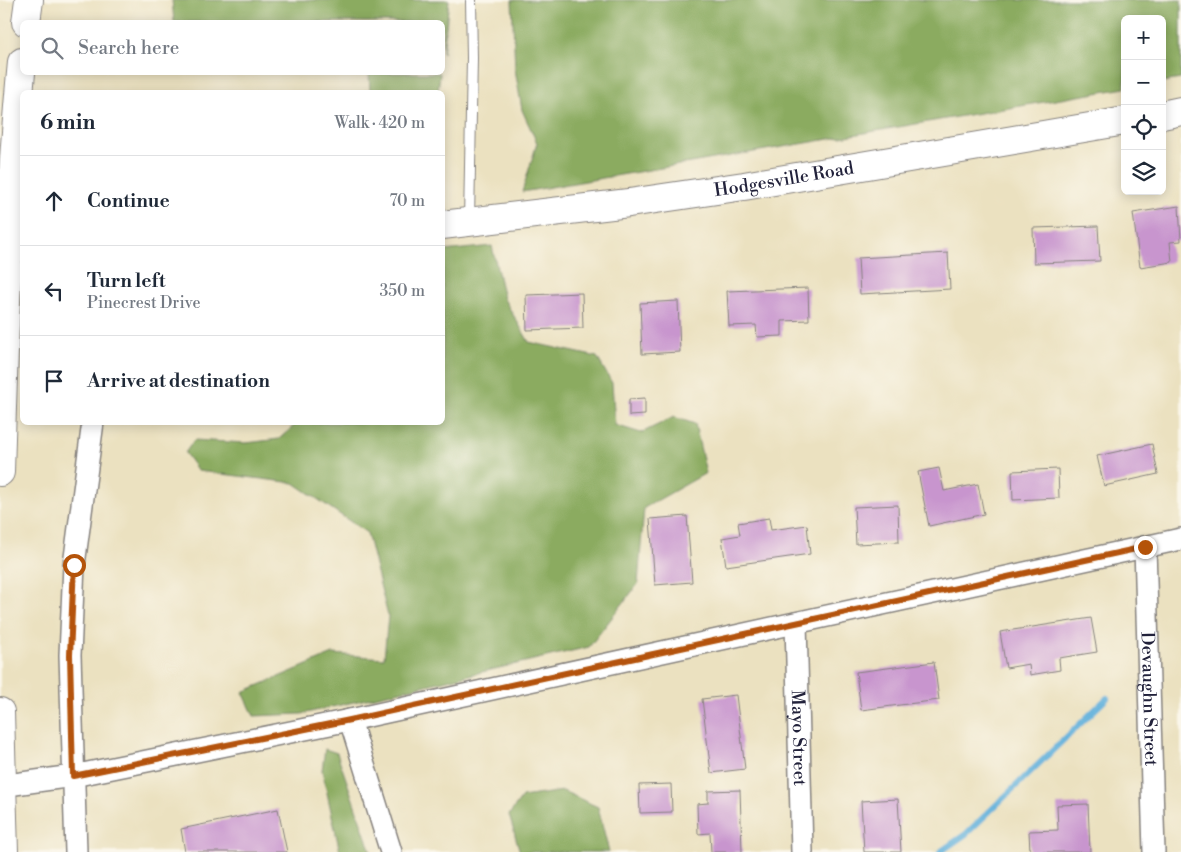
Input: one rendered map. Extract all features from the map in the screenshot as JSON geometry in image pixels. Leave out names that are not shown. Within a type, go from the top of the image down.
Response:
[{"type":"main road","points":[[21,90],[22,75]]},
{"type":"main road","points":[[1166,114],[1181,111]]},
{"type":"main road","points":[[0,472],[3,361],[20,117]]},
{"type":"main road","name":"Hodgesville Road","points":[[456,224],[744,186],[1121,122]]},
{"type":"main road","points":[[3,361],[20,328]]},
{"type":"main road","points":[[0,712],[4,852]]},
{"type":"street","points":[[76,852],[70,655],[74,565],[93,425]]},
{"type":"street","points":[[1,786],[73,776],[350,720],[1181,539]]},
{"type":"street","name":"Devaughn Street","points":[[1145,547],[1154,852]]},
{"type":"street","name":"Mayo Street","points":[[796,623],[802,852]]},
{"type":"street","points":[[350,720],[391,852]]},
{"type":"lane","points":[[456,224],[472,58],[471,0]]},
{"type":"green space","points":[[172,0],[449,0],[445,35],[445,20],[174,20]]},
{"type":"green space","points":[[512,0],[1181,0],[1181,79],[1166,81],[1166,15],[1121,15],[1121,89],[522,192],[537,143],[522,110],[515,69]]},
{"type":"green space","points":[[369,75],[440,75],[438,90],[370,90]]},
{"type":"green space","points":[[492,246],[504,299],[529,342],[597,357],[612,383],[615,425],[641,433],[674,417],[695,424],[706,473],[644,508],[638,584],[589,647],[302,714],[254,716],[243,692],[333,654],[384,658],[388,616],[367,533],[294,483],[198,471],[185,453],[194,440],[246,443],[279,439],[295,425],[445,425],[445,251]]},
{"type":"green space","points":[[325,749],[337,753],[371,852],[340,852],[322,770]]},
{"type":"green space","points":[[563,791],[598,807],[609,852],[520,852],[509,815],[522,797]]},
{"type":"building","points":[[1179,206],[1181,241],[1170,242],[1172,262],[1140,267],[1133,213]]},
{"type":"building","points":[[1098,226],[1100,261],[1034,263],[1033,228]]},
{"type":"building","points":[[948,253],[950,289],[860,294],[858,258]]},
{"type":"building","points":[[808,288],[809,320],[782,321],[782,336],[757,337],[756,325],[729,326],[727,291]]},
{"type":"building","points":[[582,293],[583,328],[527,330],[526,295]]},
{"type":"building","points":[[678,301],[680,352],[642,354],[640,303]]},
{"type":"building","points":[[645,398],[645,415],[629,416],[629,399]]},
{"type":"building","points":[[1152,444],[1158,474],[1104,486],[1097,456]]},
{"type":"building","points":[[939,468],[944,491],[978,484],[984,514],[929,526],[918,472]]},
{"type":"building","points":[[1058,469],[1059,498],[1013,500],[1012,471]]},
{"type":"building","points":[[898,505],[899,542],[856,544],[854,507]]},
{"type":"building","points":[[687,516],[692,582],[655,585],[650,519]]},
{"type":"building","points":[[769,518],[771,530],[807,525],[810,554],[726,566],[722,538],[740,535],[738,523]]},
{"type":"building","points":[[1091,618],[1097,652],[1059,658],[1060,670],[1030,675],[1029,664],[1006,668],[1000,632]]},
{"type":"building","points":[[934,662],[939,700],[861,710],[856,672]]},
{"type":"building","points":[[736,695],[745,769],[711,773],[702,699]]},
{"type":"building","points":[[671,784],[672,812],[640,813],[639,785]]},
{"type":"building","points":[[740,790],[742,852],[711,852],[710,833],[698,834],[697,804],[708,803],[708,791]]},
{"type":"building","points":[[898,799],[901,852],[864,852],[861,801]]},
{"type":"building","points":[[1088,804],[1090,852],[1030,852],[1029,831],[1058,830],[1057,805]]},
{"type":"building","points":[[278,809],[287,852],[185,852],[181,829]]},
{"type":"waterway","points":[[940,852],[966,834],[1107,698]]},
{"type":"route","points":[[74,565],[70,655],[73,776],[350,720],[1145,547]]}]
